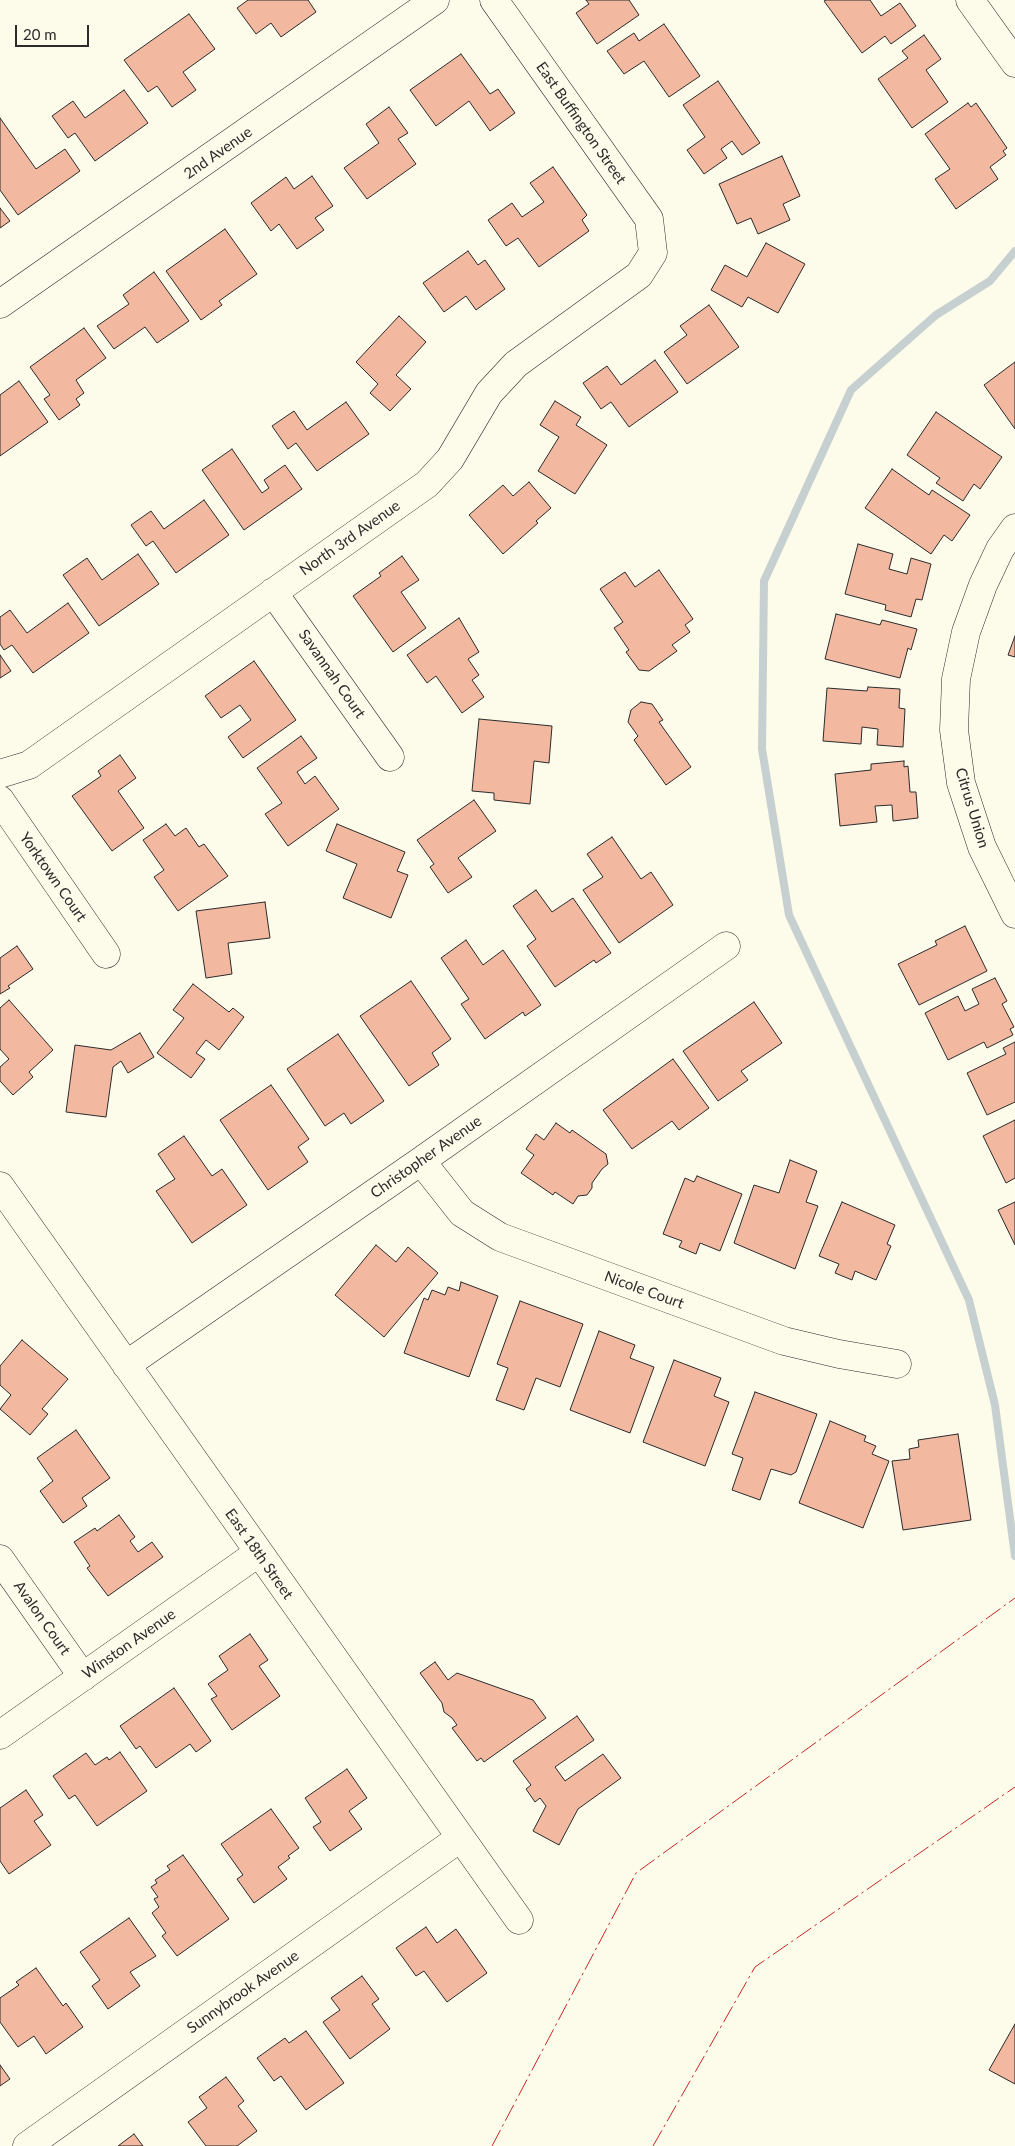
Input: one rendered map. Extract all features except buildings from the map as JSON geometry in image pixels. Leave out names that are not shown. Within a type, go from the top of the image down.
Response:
[{"type":"street","name":"2nd Avenue","points":[[0,304],[435,0]]},
{"type":"street","name":"East Buffington Street","points":[[494,0],[649,219],[653,253]]},
{"type":"street","points":[[970,0],[1015,64]]},
{"type":"street","name":"North 3rd Avenue","points":[[0,774],[29,765],[427,484],[450,458],[489,394],[516,364],[640,275],[653,253]]},
{"type":"street","name":"Citrus Union","points":[[1012,898],[982,847],[961,783],[954,730],[956,679],[966,632],[983,585],[1000,549],[1015,528]]},
{"type":"street","name":"Savannah Court","points":[[273,592],[390,757]]},
{"type":"street","name":"Yorktown Court","points":[[0,800],[106,954]]},
{"type":"street","name":"Christopher Avenue","points":[[126,1365],[421,1161],[726,946]]},
{"type":"street","name":"Nicole Court","points":[[421,1161],[462,1213],[500,1237],[784,1340],[839,1354],[897,1364]]},
{"type":"street","name":"East 18th Street","points":[[0,1186],[519,1920]]},
{"type":"street","name":"Winston Avenue","points":[[0,1735],[258,1552]]},
{"type":"street","name":"Avalon Court","points":[[0,1559],[83,1677]]},
{"type":"street","name":"Sunnybrook Avenue","points":[[27,2146],[460,1838]]},
{"type":"waterway","points":[[1015,251],[990,281],[936,315],[851,390],[764,581],[762,749],[789,915],[969,1300],[995,1405],[1015,1556]]},
{"type":"power","points":[[492,2146],[636,1873],[1015,1598]]},
{"type":"power","points":[[653,2146],[755,1967],[1015,1787]]}]
